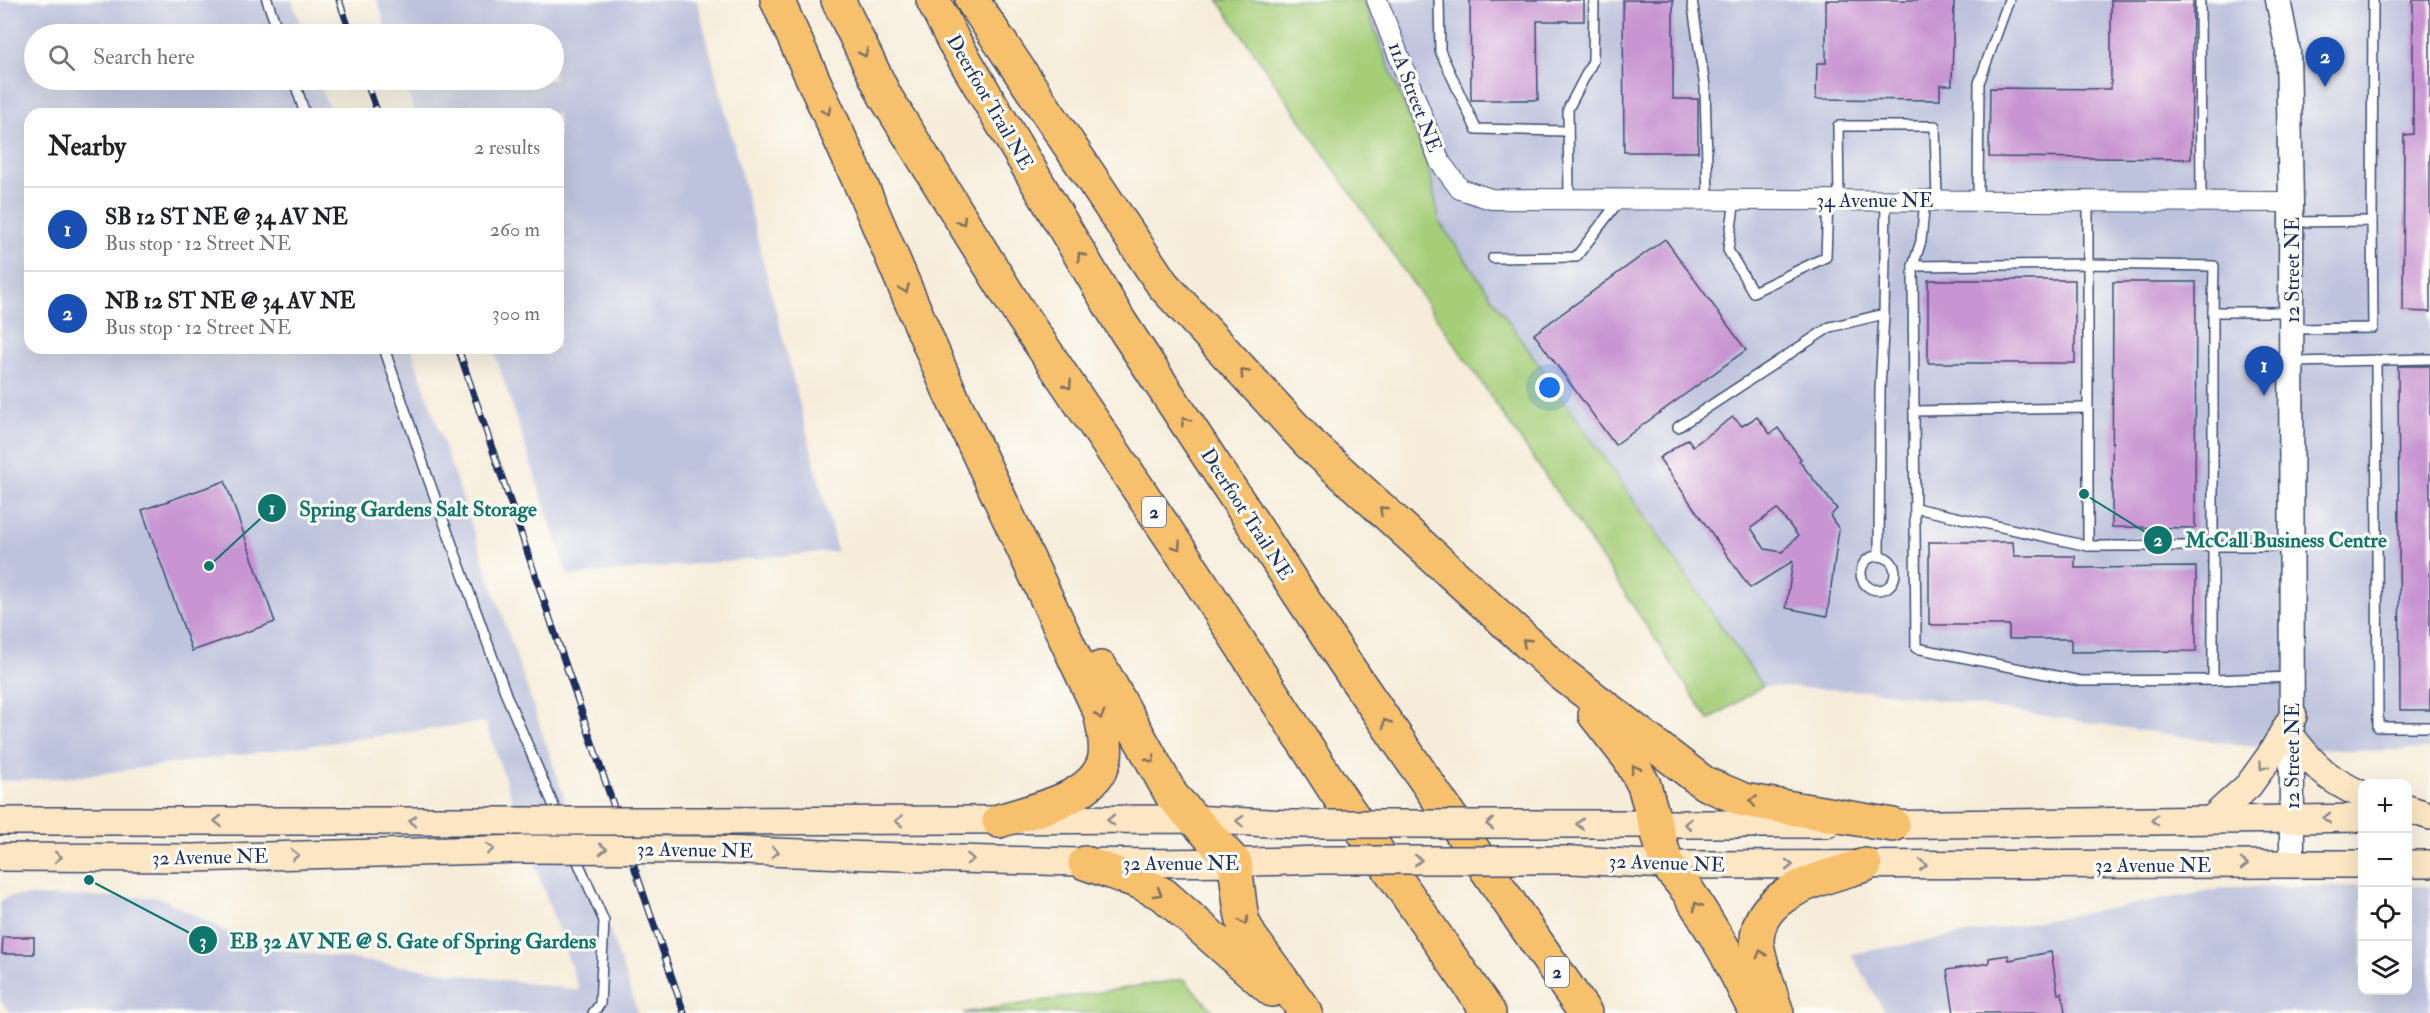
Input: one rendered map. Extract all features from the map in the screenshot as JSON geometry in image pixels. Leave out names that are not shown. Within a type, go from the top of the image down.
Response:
[{"type":"highway","points":[[777,0],[866,196],[951,395],[1100,712],[1105,738],[1105,758],[1097,775],[1083,790],[1056,802],[999,821]]},
{"type":"highway","name":"2","points":[[838,0],[885,96],[1017,309],[1187,561],[1334,789],[1489,1013]]},
{"type":"highway","name":"Deerfoot Trail NE","points":[[933,0],[953,40],[1120,322],[1343,660],[1585,1013]]},
{"type":"highway","points":[[972,0],[1163,285],[1309,443],[1562,674],[1704,783],[1744,800],[1893,825]]},
{"type":"highway","points":[[951,395],[1172,796],[1191,819],[1235,863],[1243,922],[1250,936],[1305,1013]]},
{"type":"highway","points":[[1562,674],[1629,758],[1644,785],[1667,865],[1688,891],[1725,951],[1755,1013]]},
{"type":"highway","points":[[1085,863],[1139,882],[1164,895],[1213,936],[1297,1013]]},
{"type":"highway","points":[[1777,1013],[1757,942],[1764,913],[1780,899],[1803,885],[1865,865]]},
{"type":"main road","points":[[2213,818],[2250,785],[2293,728],[2324,774],[2358,793]]},
{"type":"main road","points":[[2412,810],[2430,817]]},
{"type":"main road","points":[[2412,818],[2430,817]]},
{"type":"main road","name":"32 Avenue NE","points":[[0,821],[1191,819],[1289,824],[1893,825],[2213,818],[2358,818]]},
{"type":"main road","name":"32 Avenue NE","points":[[0,857],[193,858],[523,849],[717,850],[1085,863],[1573,860],[1667,865],[2358,864]]},
{"type":"main road","points":[[2412,864],[2430,864]]},
{"type":"street","name":"11A Street NE","points":[[1377,0],[1440,162],[1460,189]]},
{"type":"street","name":"12 Street NE","points":[[2277,0],[2288,51],[2291,212],[2292,864]]},
{"type":"street","name":"34 Avenue NE","points":[[1460,189],[1491,199],[2201,201],[2291,212]]},
{"type":"lane","points":[[267,0],[275,24]]},
{"type":"lane","points":[[1439,0],[1440,51],[1476,129],[1568,131]]},
{"type":"lane","points":[[1569,199],[1568,109],[1593,61],[1594,0]]},
{"type":"lane","points":[[1692,0],[1705,87],[1708,199]]},
{"type":"lane","points":[[1978,200],[1979,82],[2009,0]]},
{"type":"lane","points":[[2200,0],[2201,201]]},
{"type":"lane","points":[[2213,312],[2373,328],[2373,0]]},
{"type":"lane","points":[[297,90],[303,108]]},
{"type":"lane","points":[[1736,200],[1728,250],[1754,292],[1826,257],[1838,126],[1935,126],[1931,200],[1913,266],[1916,648],[2081,681],[2213,680],[2291,676]]},
{"type":"lane","points":[[1493,258],[1576,257],[1620,199]]},
{"type":"lane","points":[[1879,556],[1880,390],[1886,200]]},
{"type":"lane","points":[[2088,201],[2088,546]]},
{"type":"lane","points":[[2291,212],[2372,221]]},
{"type":"lane","points":[[1913,266],[2088,264],[2214,266],[2213,680]]},
{"type":"lane","points":[[1678,427],[1830,327],[1884,314]]},
{"type":"lane","points":[[386,354],[507,697],[604,921],[600,1004],[593,1013]]},
{"type":"lane","points":[[2293,362],[2430,359]]},
{"type":"lane","points":[[2376,360],[2378,727],[2430,727]]},
{"type":"lane","points":[[1914,411],[2088,408]]},
{"type":"lane","points":[[1915,508],[2088,546],[2293,546]]},
{"type":"shaded area","points":[[0,0],[292,0],[300,24],[24,24],[24,90],[323,90],[329,108],[24,108],[24,354],[413,354],[638,1013],[11,1013],[0,1001],[0,901],[11,896],[159,897],[248,943],[269,948],[579,990],[485,722],[75,777],[0,781]]},
{"type":"shaded area","points":[[377,0],[697,0],[837,551],[568,576],[495,354],[564,354],[564,108],[413,108],[407,90],[564,90],[564,24],[385,24]]},
{"type":"shaded area","points":[[1363,0],[2430,0],[2430,749],[2368,751],[2244,746],[1886,692],[1763,686],[1440,223],[1429,169]]},
{"type":"shaded area","points":[[2358,886],[2358,995],[2412,995],[2412,886],[2430,886],[2430,1013],[1886,1013],[1851,954],[2234,887]]},
{"type":"green space","points":[[1218,0],[1363,0],[1429,169],[1440,223],[1763,686],[1709,720],[1584,532]]},
{"type":"green space","points":[[1184,979],[1215,1013],[963,1013]]},
{"type":"building","points":[[1470,0],[1584,0],[1584,21],[1537,21],[1538,100],[1471,100]]},
{"type":"building","points":[[1623,0],[1673,0],[1673,99],[1698,99],[1698,152],[1624,152]]},
{"type":"building","points":[[1826,0],[1954,0],[1952,85],[1940,85],[1940,100],[1816,99],[1817,63],[1826,63]]},
{"type":"building","points":[[2111,0],[2193,0],[2191,159],[1989,157],[1990,88],[2111,89]]},
{"type":"building","points":[[2413,0],[2430,0],[2430,312],[2403,311],[2404,135],[2413,134]]},
{"type":"building","points":[[1665,239],[1746,350],[1615,445],[1534,334]]},
{"type":"building","points":[[1928,280],[2075,280],[2075,363],[1928,363]]},
{"type":"building","points":[[2113,282],[2196,282],[2195,528],[2112,527]]},
{"type":"building","points":[[2398,366],[2430,366],[2430,710],[2400,710]]},
{"type":"building","points":[[1733,417],[1742,426],[1757,417],[1770,434],[1778,428],[1801,459],[1799,461],[1837,509],[1830,516],[1839,529],[1827,616],[1786,608],[1793,561],[1750,588],[1659,458],[1688,439],[1693,446]],"holes":[[[1777,509],[1798,536],[1782,552],[1765,549],[1751,528]]]},
{"type":"building","points":[[225,481],[275,622],[192,651],[142,510]]},
{"type":"building","points":[[1929,542],[2013,542],[2014,556],[2075,556],[2075,568],[2196,567],[2196,651],[2071,652],[2071,639],[2009,639],[2009,625],[1929,625]]},
{"type":"building","points":[[3,937],[34,937],[34,954],[2,954]]},
{"type":"building","points":[[2051,952],[2058,994],[2062,993],[2065,1013],[1954,1013],[1947,970],[1989,963],[1989,958],[2008,955],[2009,960]]},
{"type":"railway","points":[[339,0],[347,24]]},
{"type":"railway","points":[[370,90],[376,108]]},
{"type":"railway","points":[[460,354],[684,1013]]},
{"type":"place","name":"NB 12 ST NE @ 34 AV NE","points":[[2325,87]]},
{"type":"place","name":"SB 12 ST NE @ 34 AV NE","points":[[2264,396]]},
{"type":"place","name":"McCall Business Centre","points":[[2084,494]]},
{"type":"place","name":"Spring Gardens Salt Storage","points":[[209,566]]},
{"type":"place","name":"EB 32 AV NE @ S. Gate of Spring Gardens","points":[[89,880]]}]
